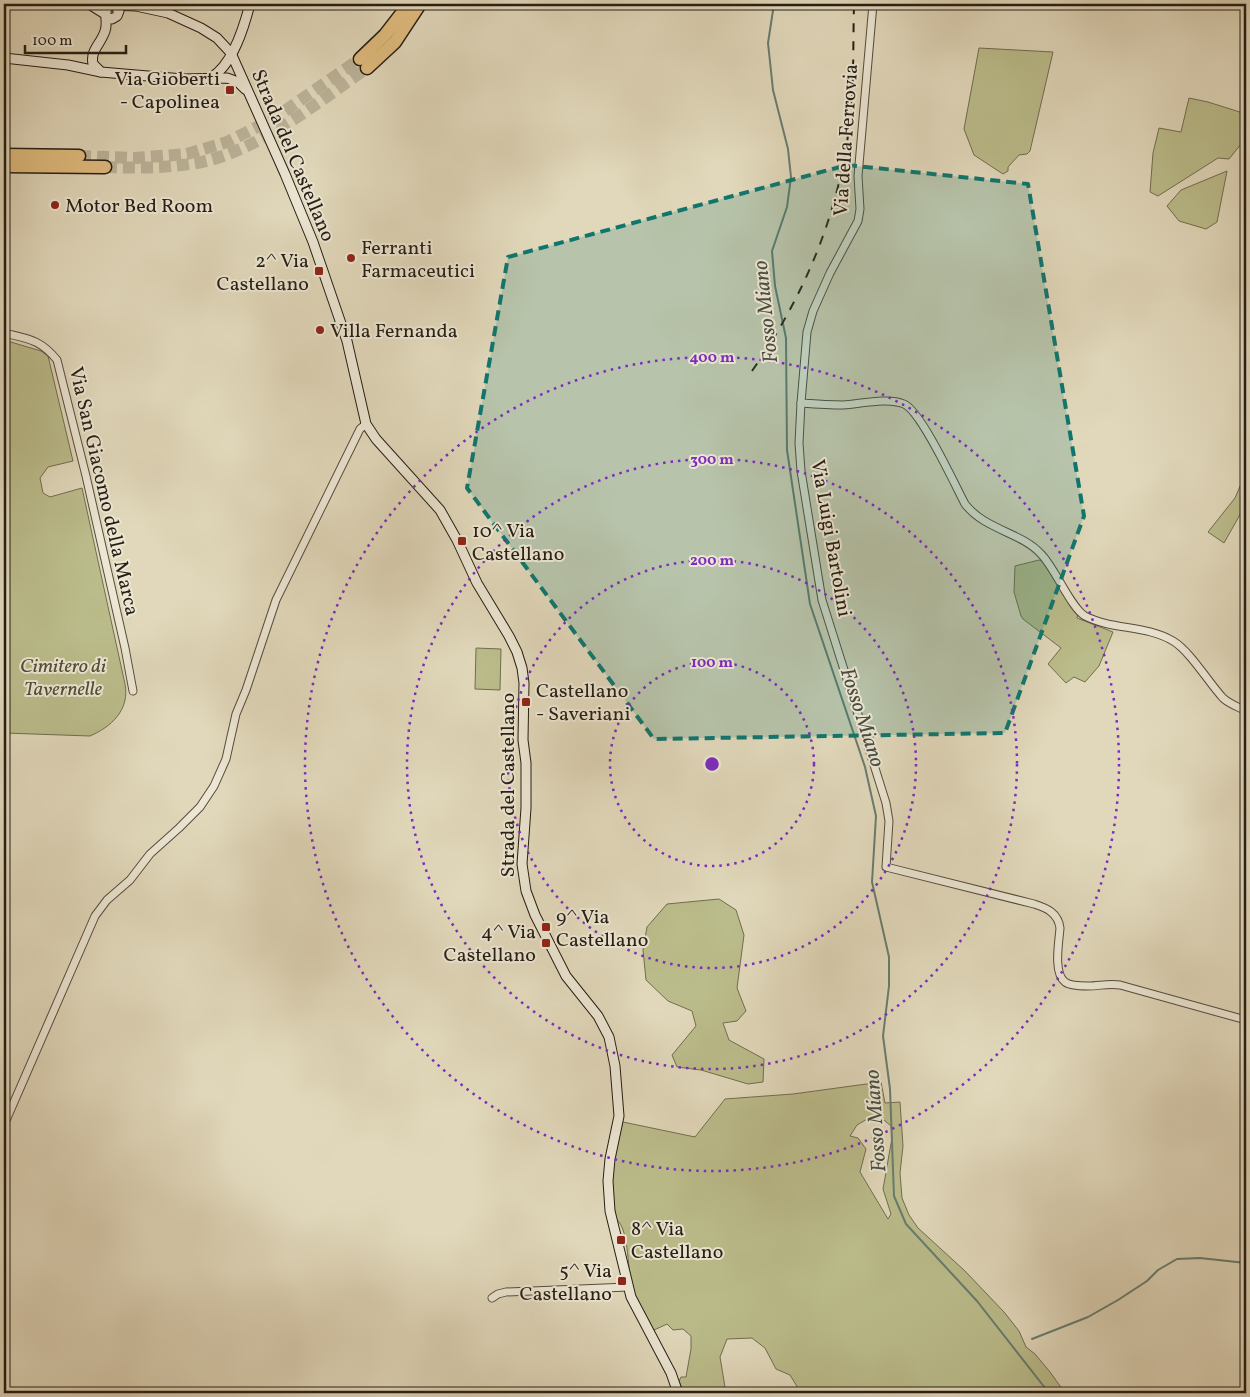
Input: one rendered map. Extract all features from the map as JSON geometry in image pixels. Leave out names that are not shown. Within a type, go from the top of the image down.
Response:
[{"type":"highway","points":[[409,4],[364,63],[395,42],[420,4]]},
{"type":"highway","points":[[4,155],[79,156]]},
{"type":"highway","points":[[4,166],[105,167]]},
{"type":"street","name":"Strada del Castellano","points":[[90,4],[109,11],[120,5],[136,6],[168,13],[201,28],[217,38],[231,53],[299,208],[340,319],[347,341],[366,424],[376,439],[431,500],[446,520],[476,583],[509,636],[522,668],[524,683],[523,740],[526,763],[526,799],[522,876],[535,915],[566,976],[598,1016],[609,1037],[613,1051],[619,1116],[610,1159],[608,1196],[628,1287],[634,1305],[674,1378],[678,1393]]},
{"type":"street","points":[[212,77],[226,65],[242,31],[250,4]]},
{"type":"street","name":"Via della Ferrovia","points":[[801,404],[807,332],[813,311],[830,273],[858,221],[860,209],[858,176],[873,4]]},
{"type":"street","points":[[101,72],[93,64],[92,54],[105,32],[109,11]]},
{"type":"street","points":[[4,58],[68,65],[101,72],[183,80],[212,77],[227,78],[238,82],[249,93]]},
{"type":"street","name":"Via San Giacomo della Marca","points":[[4,333],[46,346],[57,360],[86,476],[133,691]]},
{"type":"street","points":[[801,404],[842,405],[886,402],[906,404],[926,430],[971,512],[1040,552],[1083,614],[1094,620],[1157,634],[1174,641],[1224,700],[1246,711]]},
{"type":"street","name":"Via Luigi Bartolini","points":[[801,404],[799,443],[801,471],[822,600],[886,804],[889,821],[886,867],[1034,904],[1051,911],[1060,928],[1057,965],[1064,982],[1068,984],[1089,986],[1116,984],[1246,1020]]},
{"type":"street","points":[[4,1125],[96,916],[107,900],[130,880],[150,854],[200,807],[214,786],[226,760],[236,714],[276,600],[360,429],[366,424]]},
{"type":"street","points":[[492,1298],[506,1292],[628,1287]]},
{"type":"highlighted area","points":[[847,165],[1028,184],[1084,516],[1005,733],[654,739],[467,488],[508,257]]},
{"type":"green space","points":[[979,48],[1053,52],[1030,151],[1027,154],[1019,155],[1008,167],[1008,171],[1003,174],[974,155],[964,129]]},
{"type":"green space","points":[[1189,98],[1246,114],[1246,138],[1229,159],[1218,158],[1158,196],[1150,192],[1153,153],[1159,128],[1181,132]]},
{"type":"green space","points":[[1227,171],[1217,222],[1206,229],[1179,221],[1167,206],[1181,190]]},
{"type":"green space","name":"Cimitero di Tavernelle","points":[[4,340],[41,351],[48,356],[73,461],[48,467],[40,478],[43,493],[50,497],[82,488],[125,684],[125,702],[122,710],[105,728],[90,736],[4,733]]},
{"type":"green space","points":[[1241,484],[1246,487],[1246,504],[1224,543],[1208,532],[1235,498]]},
{"type":"green space","points":[[1039,560],[1042,561],[1078,614],[1077,618],[1113,632],[1099,666],[1085,682],[1074,677],[1066,683],[1048,664],[1061,648],[1021,616],[1014,592],[1015,566]]},
{"type":"green space","points":[[476,648],[501,649],[500,690],[475,689]]},
{"type":"green space","points":[[719,899],[736,910],[744,935],[737,988],[746,1011],[737,1021],[723,1023],[729,1040],[764,1059],[763,1082],[748,1084],[701,1070],[677,1067],[672,1055],[696,1026],[692,1011],[668,1001],[646,980],[643,950],[647,927],[667,904]]},
{"type":"green space","points":[[881,1082],[885,1103],[900,1102],[903,1146],[900,1173],[902,1198],[909,1215],[918,1228],[965,1271],[1004,1312],[1019,1331],[1026,1347],[1035,1354],[1065,1393],[801,1393],[790,1375],[776,1369],[765,1348],[752,1338],[727,1339],[720,1357],[726,1393],[684,1393],[679,1381],[681,1377],[686,1377],[691,1349],[691,1336],[683,1329],[673,1330],[667,1324],[652,1331],[633,1293],[624,1232],[621,1224],[616,1219],[613,1170],[623,1122],[695,1137],[725,1099],[793,1094]],"holes":[[[869,1118],[884,1120],[891,1126],[892,1138],[883,1189],[891,1214],[888,1219],[860,1172],[866,1149],[858,1138],[850,1136],[857,1125]]]},
{"type":"waterway","name":"Fosso Miano","points":[[774,4],[768,43],[773,90],[788,149],[791,177],[787,207],[772,251],[775,286],[786,338],[787,450],[810,604],[865,767],[876,816],[872,882],[889,957],[889,986],[883,1036],[890,1089],[894,1196],[906,1224],[977,1301],[1049,1393]]},
{"type":"waterway","points":[[1032,1339],[1088,1317],[1118,1300],[1147,1281],[1158,1270],[1177,1259],[1200,1258],[1246,1263]]},
{"type":"tunnel","points":[[79,156],[135,158],[187,154],[227,142],[273,119],[360,59]]},
{"type":"tunnel","points":[[105,167],[148,167],[190,164],[214,159],[237,151],[305,112],[367,68]]},
{"type":"railway","points":[[752,371],[772,341],[805,279],[819,247],[830,214],[839,181],[851,110],[854,4]]},
{"type":"place","name":"Via Gioberti - Capolinea","points":[[230,90]]},
{"type":"place","name":"Motor Bed Room","points":[[55,205]]},
{"type":"place","name":"Ferranti Farmaceutici","points":[[351,258]]},
{"type":"place","name":"2^ Via Castellano","points":[[319,271]]},
{"type":"place","name":"Villa Fernanda","points":[[320,330]]},
{"type":"place","name":"10^ Via Castellano","points":[[462,541]]},
{"type":"place","name":"Castellano - Saveriani","points":[[526,702]]},
{"type":"place","name":"9^ Via Castellano","points":[[546,927]]},
{"type":"place","name":"4^ Via Castellano","points":[[546,943]]},
{"type":"place","name":"8^ Via Castellano","points":[[621,1240]]},
{"type":"place","name":"5^ Via Castellano","points":[[622,1281]]}]
